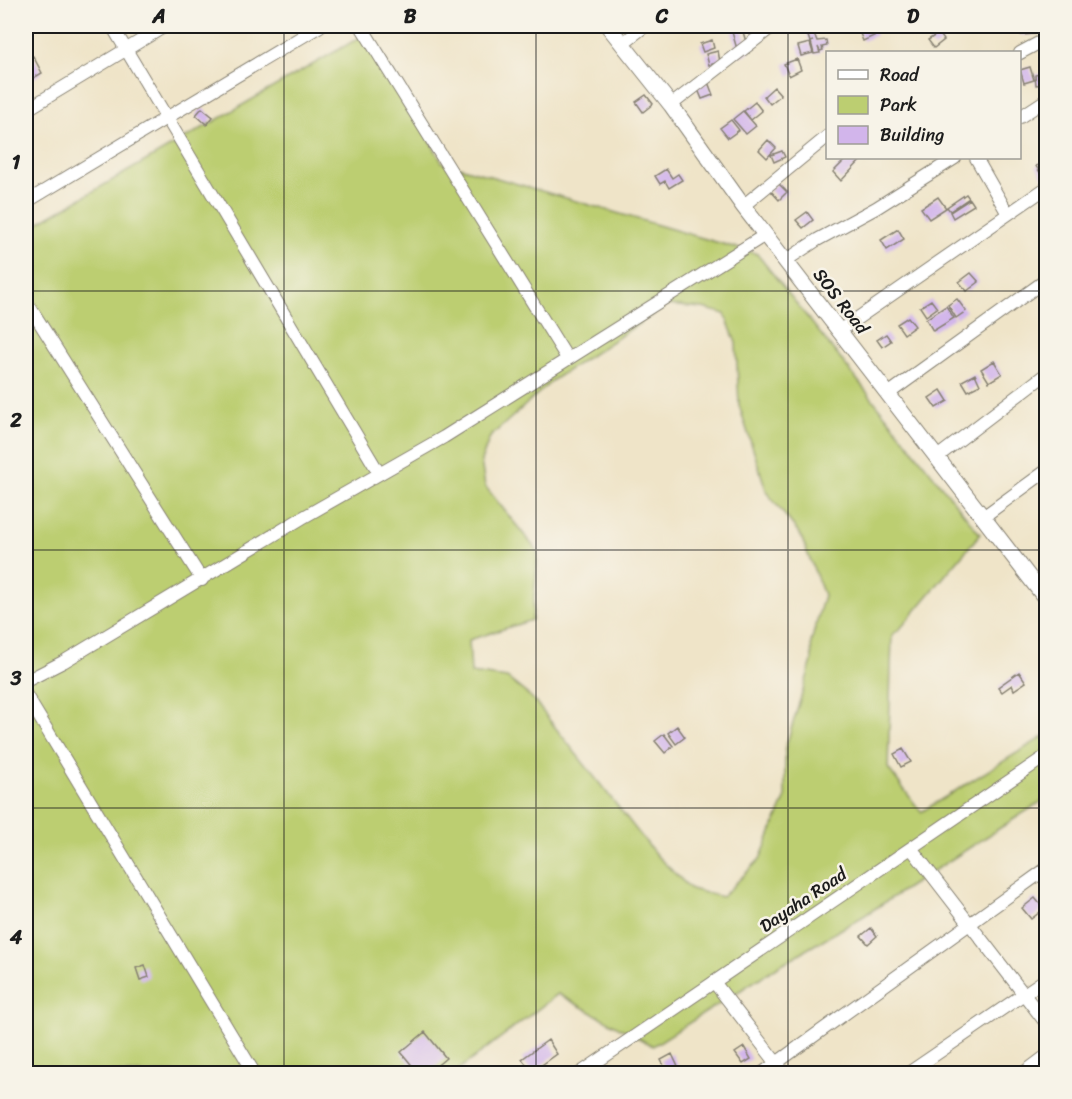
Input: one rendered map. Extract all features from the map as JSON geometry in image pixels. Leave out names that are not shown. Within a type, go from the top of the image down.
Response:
[{"type":"street","points":[[112,26],[379,474]]},
{"type":"street","points":[[26,110],[165,26]]},
{"type":"street","points":[[26,202],[320,26]]},
{"type":"street","points":[[361,26],[567,358]]},
{"type":"street","name":"SOS Road","points":[[608,26],[670,105],[742,206],[983,517],[1041,580],[1047,599]]},
{"type":"street","points":[[623,43],[645,26]]},
{"type":"street","points":[[670,105],[772,26]]},
{"type":"street","points":[[1021,52],[1047,39]]},
{"type":"street","points":[[1021,116],[1047,100]]},
{"type":"street","points":[[742,206],[826,138]]},
{"type":"street","points":[[785,261],[876,208],[953,159]]},
{"type":"street","points":[[977,159],[1008,214]]},
{"type":"street","points":[[839,330],[1047,188]]},
{"type":"street","points":[[26,681],[63,662],[302,518],[444,437],[765,235]]},
{"type":"street","points":[[888,394],[1047,280]]},
{"type":"street","points":[[26,301],[202,580]]},
{"type":"street","points":[[937,457],[1047,374]]},
{"type":"street","points":[[983,517],[1047,471]]},
{"type":"street","points":[[26,695],[255,1074]]},
{"type":"street","name":"Dayaha Road","points":[[579,1074],[1047,756]]},
{"type":"street","points":[[911,848],[1047,1023]]},
{"type":"street","points":[[761,1074],[1047,869]]},
{"type":"street","points":[[907,1074],[1047,979]]},
{"type":"street","points":[[714,982],[785,1074]]},
{"type":"street","points":[[1022,1074],[1047,1056]]},
{"type":"green space","points":[[369,32],[442,162],[757,254],[980,534],[900,629],[892,635],[888,768],[921,812],[1046,735],[1046,802],[1042,801],[862,917],[780,965],[653,1046],[558,994],[454,1073],[26,1073],[26,230]],"holes":[[[667,305],[703,308],[725,314],[736,343],[739,405],[767,493],[800,534],[824,595],[811,642],[812,661],[785,749],[785,799],[760,859],[722,897],[691,889],[657,856],[532,698],[507,678],[471,673],[469,640],[532,620],[538,552],[485,486],[481,461],[490,437],[553,380]]]},
{"type":"building","points":[[872,26],[876,35],[863,41],[859,31]]},
{"type":"building","points":[[1020,26],[1034,26],[1035,34],[1021,35]]},
{"type":"building","points":[[742,28],[749,53],[739,56],[732,32]]},
{"type":"building","points":[[813,31],[817,41],[826,40],[827,46],[822,47],[823,50],[820,51],[818,47],[820,53],[814,54],[811,42],[813,41],[810,42],[807,33]]},
{"type":"building","points":[[939,33],[944,40],[934,48],[928,40]]},
{"type":"building","points":[[712,40],[714,48],[703,52],[700,44]]},
{"type":"building","points":[[810,43],[813,53],[801,56],[798,46]]},
{"type":"building","points":[[718,51],[720,62],[709,65],[706,54]]},
{"type":"building","points":[[33,56],[42,73],[32,79],[28,72],[26,73],[26,60]]},
{"type":"building","points":[[797,59],[801,70],[789,76],[784,64]]},
{"type":"building","points":[[1030,67],[1034,80],[1024,83],[1021,70]]},
{"type":"building","points":[[1046,74],[1046,84],[1036,85],[1035,75]]},
{"type":"building","points":[[708,82],[713,95],[702,99],[697,87]]},
{"type":"building","points":[[774,87],[781,95],[770,104],[764,96]]},
{"type":"building","points":[[646,95],[653,104],[643,112],[636,102]]},
{"type":"building","points":[[755,102],[762,111],[751,120],[744,111]]},
{"type":"building","points":[[202,108],[213,117],[207,125],[196,115]]},
{"type":"building","points":[[743,111],[756,126],[746,134],[733,119]]},
{"type":"building","points":[[731,120],[739,130],[728,138],[720,128]]},
{"type":"building","points":[[768,140],[776,148],[767,158],[759,150]]},
{"type":"building","points":[[782,151],[785,157],[774,162],[771,155]]},
{"type":"building","points":[[846,159],[861,160],[841,181],[833,172]]},
{"type":"building","points":[[1046,160],[1046,178],[1044,179],[1036,166]]},
{"type":"building","points":[[666,169],[672,178],[678,174],[682,180],[669,188],[665,181],[660,184],[655,176]]},
{"type":"building","points":[[778,183],[787,192],[779,200],[770,190]]},
{"type":"building","points":[[966,194],[969,198],[950,211],[947,207]]},
{"type":"building","points":[[938,197],[946,208],[929,219],[921,208]]},
{"type":"building","points":[[970,199],[974,205],[953,218],[950,212]]},
{"type":"building","points":[[807,212],[813,220],[803,228],[796,220]]},
{"type":"building","points":[[898,229],[904,239],[887,250],[881,240]]},
{"type":"building","points":[[971,273],[979,282],[967,291],[959,282]]},
{"type":"building","points":[[957,299],[966,311],[956,318],[948,305]]},
{"type":"building","points":[[931,300],[937,308],[926,316],[920,307]]},
{"type":"building","points":[[946,306],[954,318],[933,331],[926,319]]},
{"type":"building","points":[[908,317],[915,326],[904,334],[897,324]]},
{"type":"building","points":[[886,334],[891,341],[882,347],[877,340]]},
{"type":"building","points":[[994,361],[1002,374],[989,382],[981,369]]},
{"type":"building","points":[[975,374],[980,385],[968,391],[962,381]]},
{"type":"building","points":[[941,390],[948,401],[936,408],[929,398]]},
{"type":"building","points":[[1019,672],[1026,682],[1014,690],[1012,685],[1002,692],[998,687]]},
{"type":"building","points":[[677,726],[685,737],[676,744],[668,733]]},
{"type":"building","points":[[664,734],[673,746],[665,753],[655,741]]},
{"type":"building","points":[[903,749],[911,762],[901,767],[894,754]]},
{"type":"building","points":[[1035,898],[1044,909],[1031,919],[1022,908]]},
{"type":"building","points":[[871,928],[877,936],[868,944],[861,936]]},
{"type":"building","points":[[145,965],[149,977],[140,980],[136,968]]},
{"type":"building","points":[[425,1032],[446,1058],[427,1074],[419,1074],[401,1052]]},
{"type":"building","points":[[548,1040],[557,1054],[532,1072],[522,1059]]},
{"type":"building","points":[[744,1047],[751,1059],[743,1064],[735,1053]]},
{"type":"building","points":[[672,1054],[679,1069],[668,1074],[661,1060]]}]
